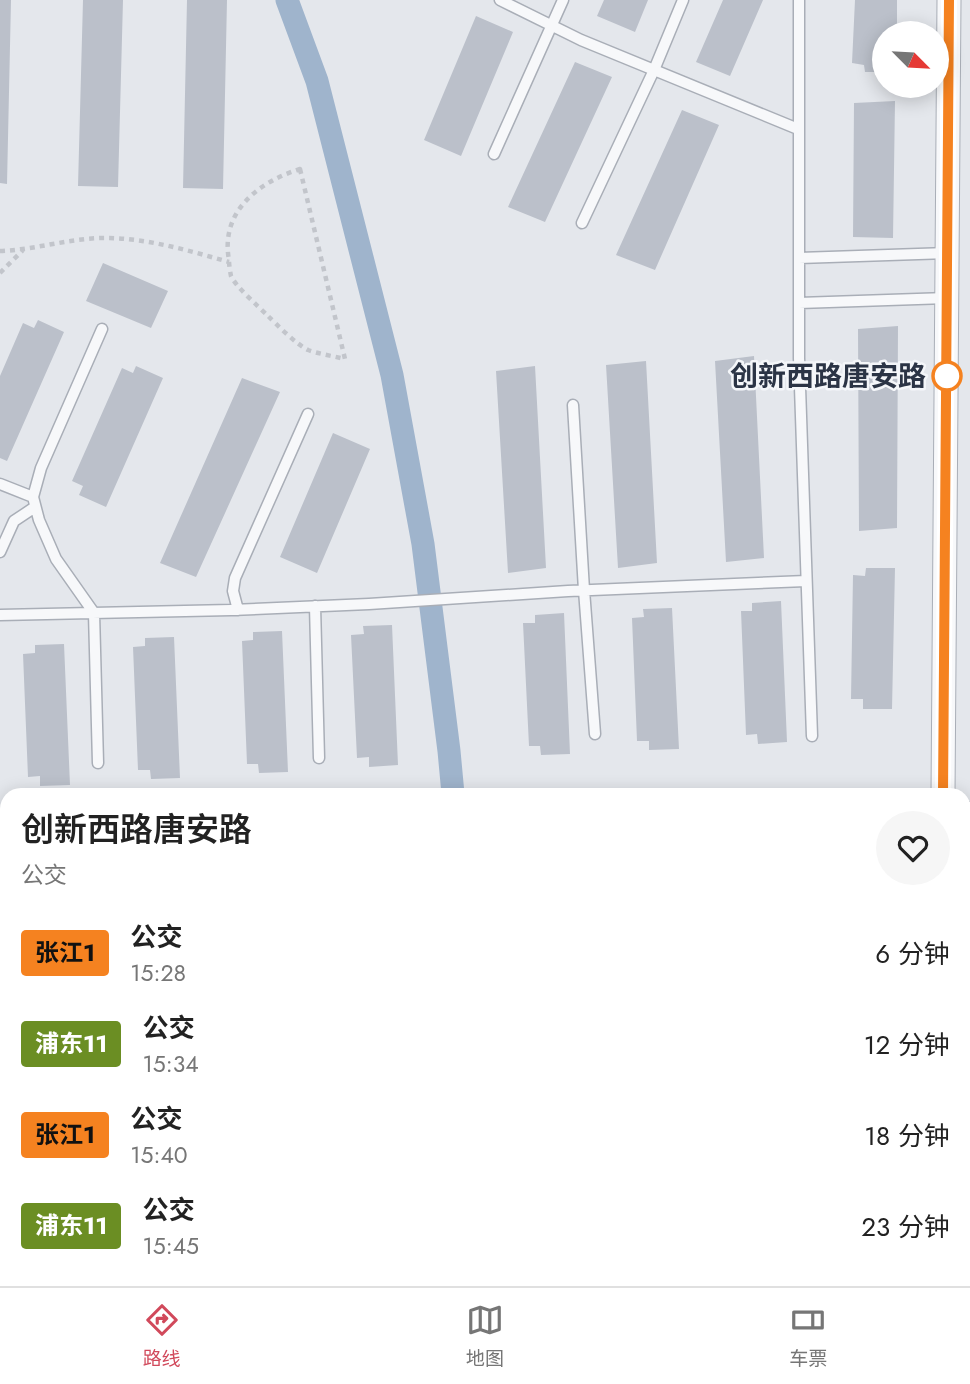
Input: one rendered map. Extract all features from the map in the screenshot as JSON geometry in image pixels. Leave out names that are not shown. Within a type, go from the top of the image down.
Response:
[{"type":"street","points":[[943,788],[949,0]]},
{"type":"lane","points":[[500,0],[581,40],[798,130]]},
{"type":"lane","points":[[494,154],[563,0]]},
{"type":"lane","points":[[582,222],[654,70],[683,0]]},
{"type":"lane","points":[[799,0],[799,372],[812,736]]},
{"type":"lane","points":[[799,258],[948,253]]},
{"type":"lane","points":[[799,303],[947,298]]},
{"type":"lane","points":[[98,763],[94,613],[56,559],[34,502],[41,468],[102,329]]},
{"type":"lane","points":[[573,405],[595,734]]},
{"type":"lane","points":[[238,610],[233,591],[235,578],[308,414]]},
{"type":"lane","points":[[0,484],[34,502]]},
{"type":"lane","points":[[0,552],[14,521],[34,502]]},
{"type":"lane","points":[[0,615],[238,610],[584,590],[806,581]]},
{"type":"lane","points":[[315,606],[319,758]]},
{"type":"path","points":[[300,169],[345,359],[307,349],[281,328],[232,277],[229,262],[226,248],[230,224],[242,205],[263,185],[300,169]]},
{"type":"path","points":[[0,251],[86,239],[116,238],[180,248],[229,262]]},
{"type":"path","points":[[0,273],[24,249]]},
{"type":"building","points":[[0,0],[11,0],[7,184],[0,183]]},
{"type":"building","points":[[83,0],[123,0],[118,187],[78,186]]},
{"type":"building","points":[[187,0],[227,0],[223,189],[183,188]]},
{"type":"building","points":[[604,0],[648,0],[635,32],[597,16]]},
{"type":"building","points":[[723,0],[763,0],[730,76],[696,62]]},
{"type":"building","points":[[855,0],[897,0],[897,21],[872,21],[872,72],[865,72],[864,65],[852,63]]},
{"type":"building","points":[[476,16],[513,32],[461,156],[424,140]]},
{"type":"building","points":[[575,62],[612,77],[545,222],[508,207]]},
{"type":"building","points":[[895,101],[893,238],[853,237],[854,103]]},
{"type":"building","points":[[682,110],[719,125],[655,270],[616,255]]},
{"type":"building","points":[[103,263],[168,291],[151,328],[86,301]]},
{"type":"building","points":[[38,320],[64,332],[7,461],[0,458],[0,376],[23,323],[34,328]]},
{"type":"building","points":[[898,326],[897,528],[859,531],[858,329]]},
{"type":"building","points":[[754,356],[764,558],[726,562],[715,361]]},
{"type":"building","points":[[646,361],[657,563],[618,568],[606,365]]},
{"type":"building","points":[[136,366],[163,378],[106,507],[79,495],[83,486],[72,481],[122,368],[133,373]]},
{"type":"building","points":[[535,366],[546,568],[508,573],[496,371]]},
{"type":"building","points":[[242,378],[280,392],[196,577],[160,563]]},
{"type":"building","points":[[333,433],[370,449],[317,573],[280,557]]},
{"type":"building","points":[[866,568],[895,568],[892,709],[863,709],[863,699],[851,699],[853,575],[865,576]]},
{"type":"building","points":[[781,601],[787,742],[758,744],[757,734],[746,735],[741,611],[752,611],[752,603]]},
{"type":"building","points":[[672,608],[679,749],[649,750],[649,741],[637,741],[632,618],[644,617],[643,609]]},
{"type":"building","points":[[564,613],[570,754],[541,755],[540,746],[529,746],[523,623],[535,623],[535,615]]},
{"type":"building","points":[[392,625],[398,765],[369,767],[369,757],[357,758],[351,635],[364,634],[363,626]]},
{"type":"building","points":[[282,631],[288,772],[259,773],[258,764],[247,764],[242,641],[253,640],[253,632]]},
{"type":"building","points":[[174,637],[180,778],[151,779],[150,770],[138,770],[133,647],[145,646],[145,638]]},
{"type":"building","points":[[64,644],[70,785],[40,786],[40,776],[28,777],[23,654],[35,653],[35,645]]},
{"type":"waterway","points":[[287,0],[317,81],[392,375],[423,544],[452,788]]},
{"type":"bus line","name":"张江1","points":[[943,788],[949,0]]},
{"type":"place","name":"创新西路唐安路","points":[[947,376]]}]
